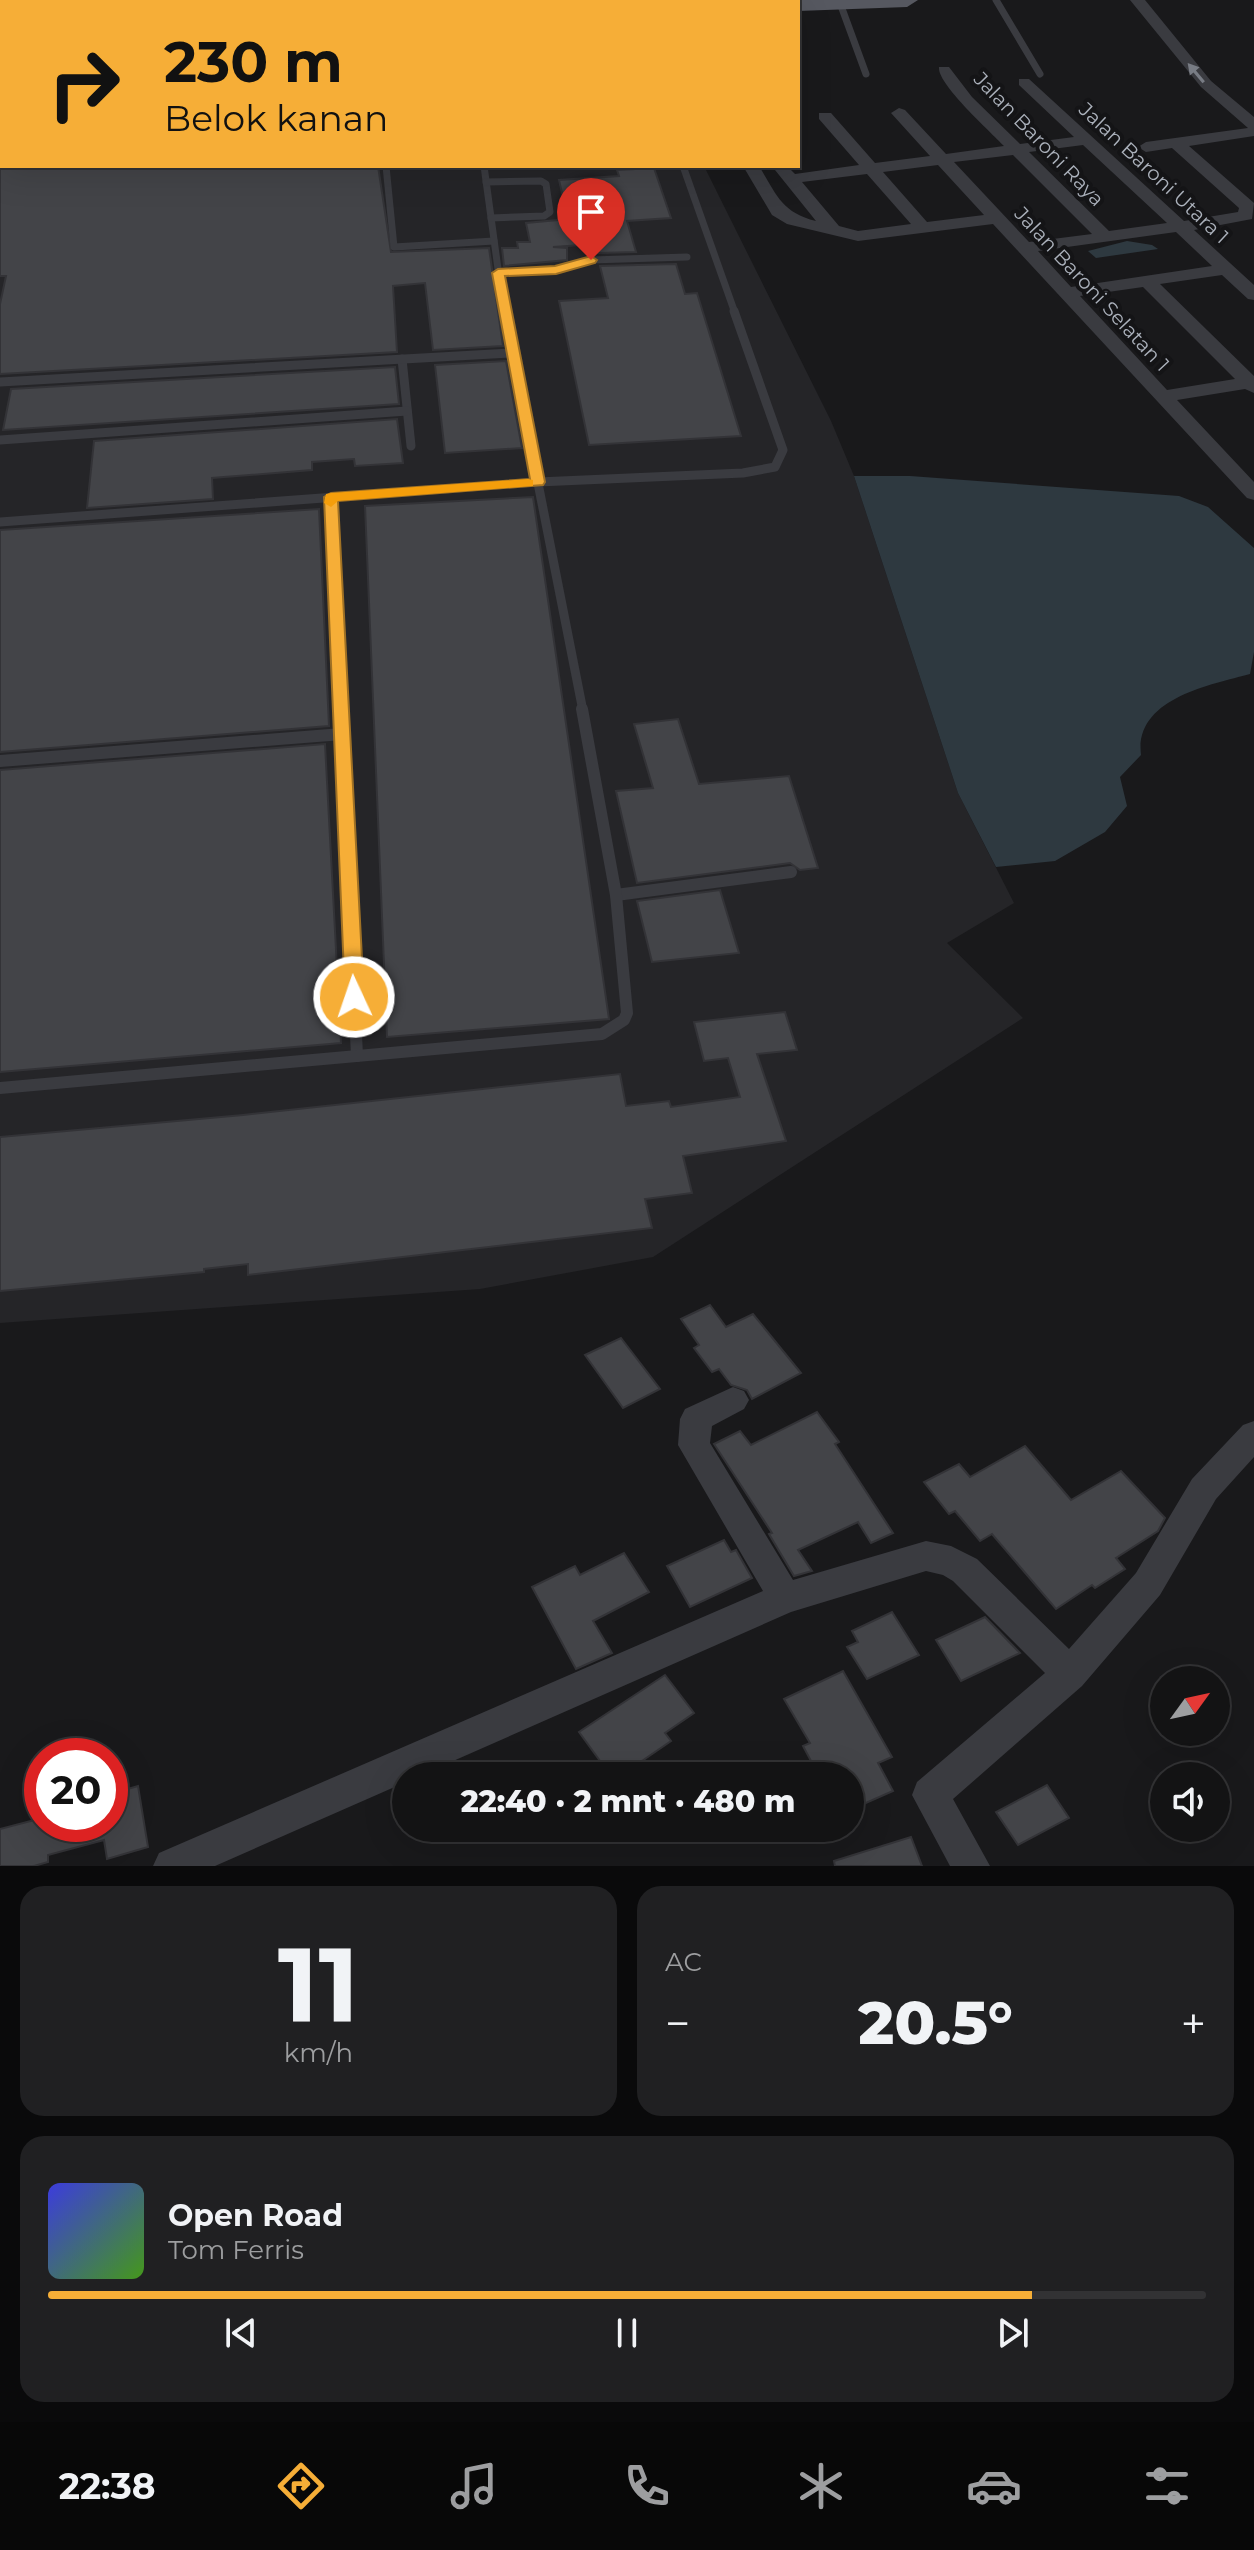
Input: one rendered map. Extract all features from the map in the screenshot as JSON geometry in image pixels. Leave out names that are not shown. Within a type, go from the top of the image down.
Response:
[{"type":"main road","points":[[800,4],[907,0]]},
{"type":"street","points":[[1137,0],[1206,84],[1251,129]]},
{"type":"street","name":"Jalan Baroni Raya","points":[[944,70],[967,100],[1105,237]]},
{"type":"street","name":"Jalan Baroni Utara 1","points":[[1024,82],[1254,295]]},
{"type":"street","name":"Jalan Baroni Selatan 1","points":[[899,113],[1254,494]]},
{"type":"street","points":[[825,116],[924,229]]},
{"type":"street","points":[[1146,147],[1251,129]]},
{"type":"street","points":[[785,172],[871,169],[1087,140]]},
{"type":"street","points":[[1025,248],[1230,220],[1246,215],[1248,207],[1176,143]]},
{"type":"street","points":[[752,168],[778,211],[793,220],[858,236],[997,218]]},
{"type":"street","points":[[785,172],[832,229]]},
{"type":"street","points":[[1066,293],[1226,269]]},
{"type":"street","points":[[1147,281],[1253,383]]},
{"type":"street","points":[[1163,396],[1253,383]]},
{"type":"street","points":[[733,1400],[696,1419],[694,1445],[785,1598]]},
{"type":"street","points":[[971,1866],[930,1795],[1070,1674],[1148,1584],[1204,1489],[1254,1435]]},
{"type":"street","points":[[172,1866],[785,1598],[926,1556],[951,1561],[975,1579],[1070,1674]]},
{"type":"lane","points":[[996,0],[1040,74]]},
{"type":"lane","points":[[840,3],[866,74]]},
{"type":"lane","points":[[386,168],[394,248],[494,241]]},
{"type":"lane","points":[[0,1088],[602,1034],[614,1028],[627,1013],[616,895],[512,353],[484,168]]},
{"type":"lane","points":[[0,522],[538,482],[743,473],[775,467],[783,450],[684,168]]},
{"type":"lane","points":[[486,182],[541,181],[546,184],[550,212],[544,216],[491,218]]},
{"type":"lane","points":[[498,273],[556,270],[591,260],[687,257]]},
{"type":"lane","points":[[0,382],[512,353]]},
{"type":"lane","points":[[402,359],[411,446]]},
{"type":"lane","points":[[0,440],[407,411]]},
{"type":"lane","points":[[331,497],[357,1056]]},
{"type":"lane","points":[[0,761],[342,734]]},
{"type":"lane","points":[[616,895],[791,872]]},
{"type":"shaded area","points":[[0,168],[705,168],[831,421],[854,476],[958,793],[1014,903],[947,943],[1023,1018],[653,1257],[480,1289],[0,1323]]},
{"type":"shaded area","points":[[1127,241],[1158,249],[1096,258],[1088,251]]},
{"type":"shaded area","points":[[854,476],[910,476],[1179,496],[1208,507],[1254,548],[1254,652],[1250,674],[1215,683],[1178,698],[1149,720],[1142,736],[1141,755],[1120,777],[1127,806],[1105,832],[1055,861],[996,867],[958,793]]},
{"type":"building","points":[[0,168],[378,168],[391,252],[489,248],[503,346],[433,350],[425,283],[393,286],[397,352],[0,374],[0,304],[6,276],[0,276]]},
{"type":"building","points":[[654,168],[671,218],[627,221],[636,252],[597,253],[595,244],[553,247],[567,248],[567,260],[504,266],[502,248],[518,248],[517,242],[530,242],[526,223],[568,219],[559,180],[619,176],[617,170]]},
{"type":"building","points":[[676,264],[685,294],[697,293],[741,436],[589,445],[559,301],[608,298],[600,266]]},
{"type":"building","points":[[506,361],[522,448],[445,453],[435,365]]},
{"type":"building","points":[[395,367],[399,404],[3,430],[11,389]]},
{"type":"building","points":[[397,419],[403,463],[355,466],[354,459],[312,462],[312,470],[212,478],[213,499],[87,508],[94,441]]},
{"type":"building","points":[[533,497],[609,1019],[387,1037],[365,506]]},
{"type":"building","points":[[319,509],[329,726],[0,752],[0,530]]},
{"type":"building","points":[[678,719],[699,784],[789,776],[818,868],[800,870],[790,863],[637,883],[616,791],[653,788],[634,724]]},
{"type":"building","points":[[325,744],[341,1043],[0,1072],[0,770]]},
{"type":"building","points":[[720,890],[739,953],[652,962],[637,901]]},
{"type":"building","points":[[785,1012],[797,1050],[757,1054],[786,1141],[683,1156],[692,1193],[645,1199],[652,1228],[248,1275],[248,1264],[204,1269],[204,1272],[0,1291],[0,1137],[243,1115],[620,1074],[626,1106],[669,1101],[671,1107],[740,1097],[728,1058],[704,1061],[694,1022]]},
{"type":"building","points":[[710,1305],[726,1327],[753,1314],[801,1373],[752,1399],[747,1390],[731,1385],[719,1369],[712,1372],[694,1348],[699,1345],[681,1319]]},
{"type":"building","points":[[621,1338],[660,1389],[623,1408],[585,1355]]},
{"type":"building","points":[[817,1412],[839,1442],[835,1444],[893,1533],[871,1543],[858,1522],[798,1550],[812,1571],[794,1576],[769,1534],[772,1533],[714,1444],[740,1431],[751,1445]]},
{"type":"building","points":[[1025,1446],[1071,1500],[1121,1471],[1165,1518],[1158,1531],[1116,1558],[1125,1569],[1095,1588],[1092,1585],[1056,1609],[992,1534],[980,1541],[955,1511],[949,1514],[924,1482],[959,1464],[970,1477]]},
{"type":"building","points":[[724,1540],[731,1552],[736,1550],[752,1578],[690,1607],[667,1566]]},
{"type":"building","points":[[624,1553],[649,1592],[593,1621],[612,1653],[576,1669],[532,1587],[575,1566],[580,1575]]},
{"type":"building","points":[[892,1612],[919,1655],[867,1679],[847,1647],[858,1642],[852,1631]]},
{"type":"building","points":[[985,1617],[1020,1653],[961,1681],[936,1640]]},
{"type":"building","points":[[843,1671],[892,1757],[878,1763],[893,1791],[864,1804],[864,1762],[812,1762],[803,1746],[810,1743],[784,1699]]},
{"type":"building","points":[[665,1675],[694,1713],[665,1733],[671,1741],[640,1762],[601,1762],[579,1732]]},
{"type":"building","points":[[1047,1785],[1069,1818],[1018,1845],[996,1812]]},
{"type":"building","points":[[138,1786],[148,1847],[107,1859],[104,1842],[128,1842],[128,1789]]},
{"type":"building","points":[[24,1823],[24,1842],[97,1842],[48,1855],[48,1862],[34,1866],[0,1866],[0,1829]]},
{"type":"building","points":[[911,1837],[922,1866],[835,1866],[834,1861]]},
{"type":"slow traffic","points":[[331,503],[331,497],[528,483]]},
{"type":"route","points":[[354,997],[331,497],[538,482],[498,273],[556,270],[591,260]]}]
